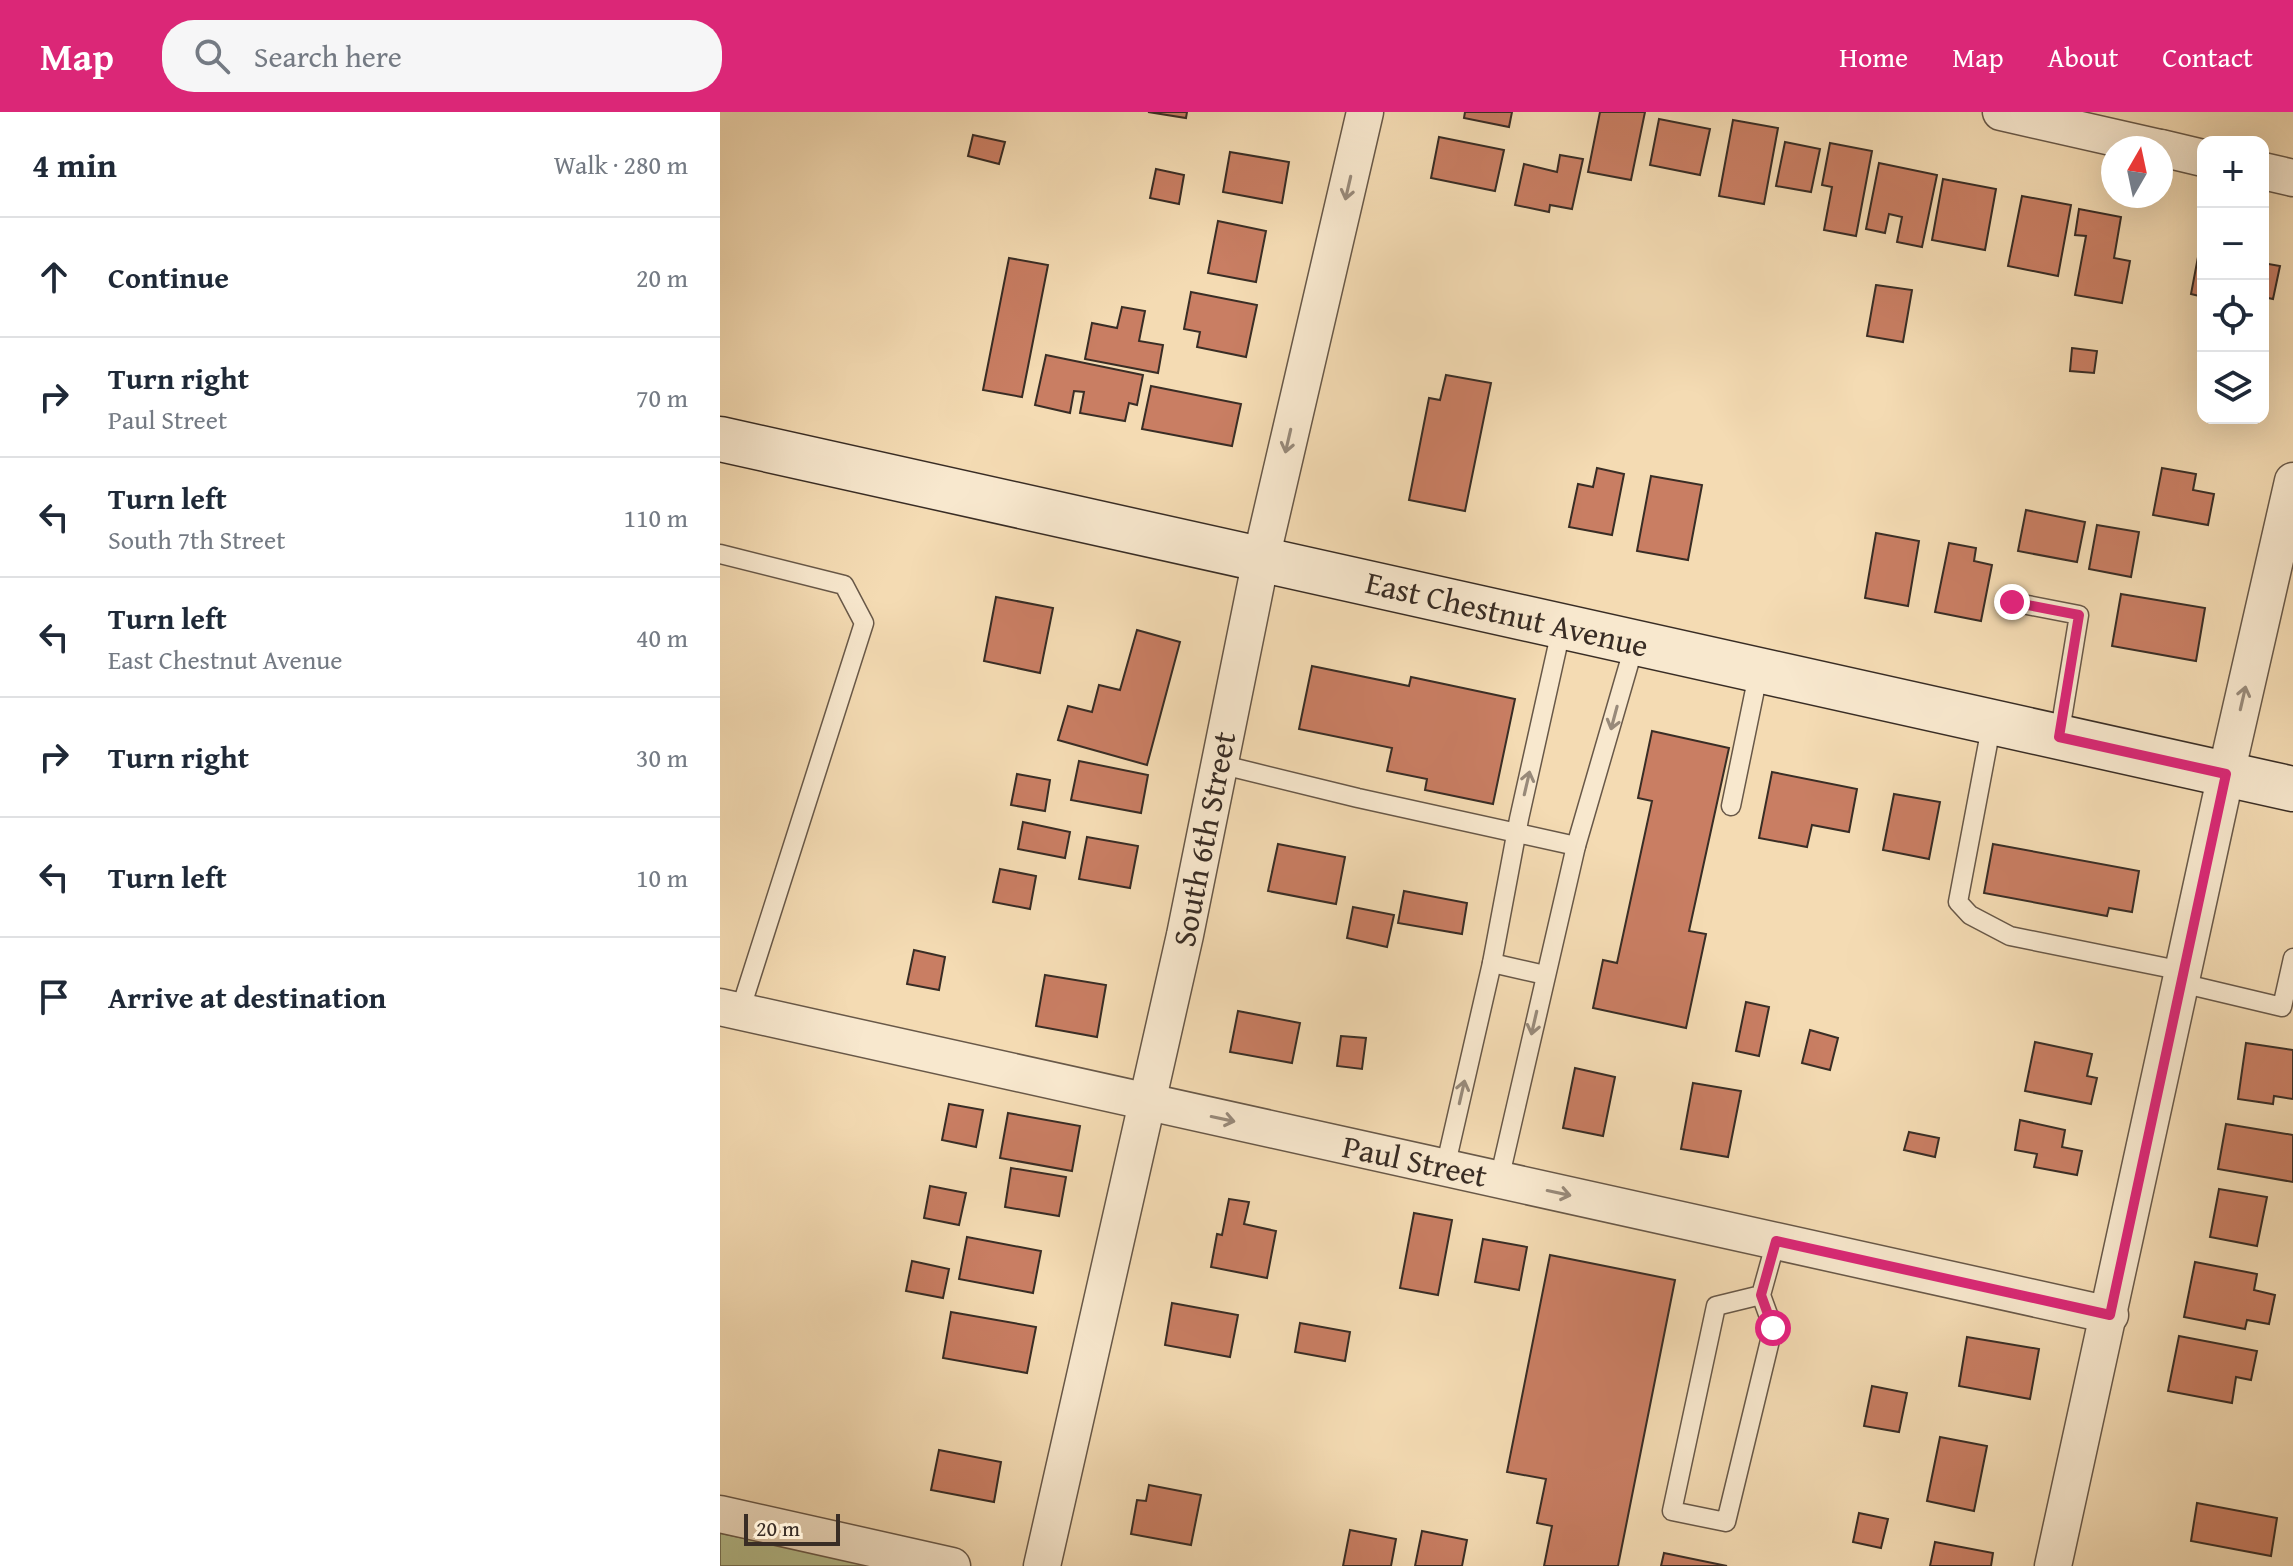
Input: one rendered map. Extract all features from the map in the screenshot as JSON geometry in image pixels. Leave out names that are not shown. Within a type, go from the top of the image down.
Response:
[{"type":"street","name":"South 6th Street","points":[[1042,1566],[1185,935],[1261,559],[1365,112]]},
{"type":"street","points":[[2001,112],[2107,136]]},
{"type":"street","points":[[2173,151],[2197,157]]},
{"type":"street","points":[[2269,172],[2293,178]]},
{"type":"street","name":"East Chestnut Avenue","points":[[720,439],[2293,789]]},
{"type":"street","points":[[2053,1566],[2293,481]]},
{"type":"street","name":"Paul Street","points":[[730,1009],[2110,1315]]},
{"type":"street","points":[[720,1514],[952,1566]]},
{"type":"lane","points":[[720,554],[844,585],[864,623],[730,1009]]},
{"type":"lane","points":[[2012,602],[2079,615],[2059,737]]},
{"type":"lane","points":[[1445,1168],[1492,963],[1562,626]]},
{"type":"lane","points":[[1499,1180],[1576,846],[1635,643]]},
{"type":"lane","points":[[1731,806],[1759,670]]},
{"type":"lane","points":[[1992,722],[1958,902],[1970,915],[2010,936],[2182,977],[2282,1007],[2293,958]]},
{"type":"lane","points":[[1219,764],[1576,846]]},
{"type":"lane","points":[[1492,963],[1545,975]]},
{"type":"lane","points":[[1761,1295],[1716,1306],[1672,1511],[1726,1522],[1773,1328],[1761,1295],[1776,1241]]},
{"type":"green space","points":[[720,1533],[877,1566],[720,1566]]},
{"type":"building","points":[[1148,112],[1187,112],[1186,118]]},
{"type":"building","points":[[1465,112],[1512,112],[1509,127],[1464,118]]},
{"type":"building","points":[[1600,112],[1645,112],[1631,180],[1588,172]]},
{"type":"building","points":[[1659,119],[1710,129],[1700,175],[1650,165]]},
{"type":"building","points":[[1733,120],[1778,128],[1764,204],[1719,196]]},
{"type":"building","points":[[973,135],[1005,142],[999,164],[968,156]]},
{"type":"building","points":[[1439,137],[1504,150],[1495,191],[1431,178]]},
{"type":"building","points":[[1785,142],[1820,149],[1811,192],[1776,186]]},
{"type":"building","points":[[1830,143],[1872,151],[1856,236],[1824,230],[1832,187],[1822,185]]},
{"type":"building","points":[[1230,152],[1289,162],[1282,203],[1223,192]]},
{"type":"building","points":[[1560,155],[1583,159],[1572,209],[1550,205],[1549,212],[1515,205],[1524,164],[1557,172]]},
{"type":"building","points":[[1879,163],[1937,175],[1922,247],[1897,242],[1902,217],[1889,214],[1885,233],[1866,229]]},
{"type":"building","points":[[1156,169],[1184,175],[1179,204],[1150,198]]},
{"type":"building","points":[[1943,179],[1996,189],[1985,250],[1932,240]]},
{"type":"building","points":[[2022,196],[2071,205],[2058,276],[2008,266]]},
{"type":"building","points":[[2079,209],[2121,217],[2114,258],[2130,261],[2122,303],[2075,295],[2086,236],[2075,235]]},
{"type":"building","points":[[1218,221],[1266,231],[1256,282],[1208,273]]},
{"type":"building","points":[[1009,258],[1048,265],[1022,397],[983,390]]},
{"type":"building","points":[[2197,262],[2197,296],[2191,294]]},
{"type":"building","points":[[2269,264],[2280,266],[2273,299],[2269,298]]},
{"type":"building","points":[[1876,285],[1912,290],[1903,342],[1867,336]]},
{"type":"building","points":[[1191,292],[1257,305],[1246,357],[1197,347],[1200,332],[1184,329]]},
{"type":"building","points":[[1122,307],[1145,311],[1139,341],[1163,345],[1158,373],[1085,359],[1092,323],[1117,328]]},
{"type":"building","points":[[2072,348],[2097,351],[2094,373],[2070,371]]},
{"type":"building","points":[[1046,355],[1143,375],[1137,405],[1129,403],[1125,421],[1080,413],[1084,392],[1074,391],[1070,413],[1035,405]]},
{"type":"building","points":[[1446,375],[1491,383],[1465,511],[1409,500],[1429,398],[1440,400]]},
{"type":"building","points":[[1151,386],[1241,404],[1232,446],[1142,429]]},
{"type":"building","points":[[1597,468],[1624,474],[1612,535],[1569,527],[1578,484],[1593,487]]},
{"type":"building","points":[[2162,468],[2196,474],[2193,490],[2214,494],[2208,525],[2153,515]]},
{"type":"building","points":[[1651,476],[1702,485],[1688,560],[1637,551]]},
{"type":"building","points":[[2026,510],[2085,522],[2077,562],[2018,551]]},
{"type":"building","points":[[2097,525],[2139,532],[2131,577],[2089,569]]},
{"type":"building","points":[[1876,533],[1919,541],[1908,606],[1865,598]]},
{"type":"building","points":[[1949,543],[1976,548],[1974,561],[1992,565],[1981,621],[1935,612]]},
{"type":"building","points":[[2121,594],[2205,608],[2196,661],[2112,646]]},
{"type":"building","points":[[996,597],[1053,608],[1040,673],[984,661]]},
{"type":"building","points":[[1137,630],[1180,642],[1147,765],[1058,740],[1068,706],[1092,712],[1099,685],[1120,690]]},
{"type":"building","points":[[1312,666],[1409,686],[1411,677],[1515,699],[1493,804],[1425,790],[1427,779],[1387,771],[1392,748],[1299,729]]},
{"type":"building","points":[[1652,731],[1729,748],[1689,931],[1706,934],[1686,1028],[1593,1008],[1603,960],[1617,963],[1652,801],[1638,798]]},
{"type":"building","points":[[1079,761],[1148,775],[1141,813],[1071,800]]},
{"type":"building","points":[[1772,772],[1857,789],[1849,832],[1812,825],[1807,847],[1759,838]]},
{"type":"building","points":[[1017,774],[1050,780],[1045,811],[1011,805]]},
{"type":"building","points":[[1894,794],[1940,802],[1929,859],[1883,850]]},
{"type":"building","points":[[1023,822],[1070,832],[1065,858],[1018,849]]},
{"type":"building","points":[[1087,837],[1138,846],[1130,888],[1079,879]]},
{"type":"building","points":[[1278,844],[1345,857],[1336,904],[1268,891]]},
{"type":"building","points":[[1993,844],[2139,871],[2132,912],[2109,908],[2107,916],[1984,893]]},
{"type":"building","points":[[1000,869],[1036,876],[1030,909],[993,902]]},
{"type":"building","points":[[1404,891],[1467,903],[1462,934],[1398,923]]},
{"type":"building","points":[[1353,907],[1394,915],[1387,947],[1347,938]]},
{"type":"building","points":[[914,950],[945,957],[939,990],[907,984]]},
{"type":"building","points":[[1045,975],[1106,985],[1097,1037],[1036,1026]]},
{"type":"building","points":[[1746,1002],[1769,1007],[1759,1056],[1736,1051]]},
{"type":"building","points":[[1238,1011],[1300,1023],[1292,1063],[1230,1052]]},
{"type":"building","points":[[1810,1030],[1838,1038],[1830,1070],[1802,1063]]},
{"type":"building","points":[[1341,1036],[1366,1038],[1362,1069],[1337,1066]]},
{"type":"building","points":[[2035,1042],[2092,1054],[2087,1076],[2097,1078],[2091,1104],[2025,1091]]},
{"type":"building","points":[[2246,1043],[2293,1050],[2293,1099],[2274,1096],[2273,1104],[2238,1099]]},
{"type":"building","points":[[1575,1068],[1615,1077],[1603,1136],[1563,1128]]},
{"type":"building","points":[[1693,1083],[1741,1091],[1728,1157],[1681,1149]]},
{"type":"building","points":[[949,1104],[983,1110],[976,1147],[942,1140]]},
{"type":"building","points":[[1008,1113],[1080,1126],[1072,1171],[1000,1158]]},
{"type":"building","points":[[2020,1120],[2065,1130],[2062,1147],[2082,1151],[2077,1175],[2034,1167],[2037,1154],[2015,1150]]},
{"type":"building","points":[[2226,1124],[2293,1135],[2293,1182],[2218,1169]]},
{"type":"building","points":[[1909,1132],[1939,1138],[1935,1157],[1904,1150]]},
{"type":"building","points":[[1011,1168],[1066,1177],[1059,1216],[1005,1207]]},
{"type":"building","points":[[930,1186],[966,1193],[959,1225],[924,1218]]},
{"type":"building","points":[[2219,1189],[2267,1197],[2257,1246],[2210,1237]]},
{"type":"building","points":[[1229,1199],[1249,1202],[1244,1224],[1276,1231],[1267,1278],[1211,1267],[1217,1234],[1222,1235]]},
{"type":"building","points":[[1414,1213],[1452,1220],[1438,1295],[1400,1288]]},
{"type":"building","points":[[967,1237],[1041,1251],[1033,1293],[959,1279]]},
{"type":"building","points":[[1483,1239],[1527,1247],[1519,1290],[1475,1282]]},
{"type":"building","points":[[1550,1255],[1675,1280],[1618,1566],[1544,1566],[1552,1526],[1537,1523],[1546,1479],[1507,1472]]},
{"type":"building","points":[[912,1261],[949,1269],[943,1298],[906,1291]]},
{"type":"building","points":[[2195,1262],[2257,1274],[2254,1290],[2275,1295],[2269,1324],[2247,1320],[2245,1329],[2184,1317]]},
{"type":"building","points":[[1172,1303],[1238,1315],[1230,1357],[1165,1345]]},
{"type":"building","points":[[951,1312],[1036,1327],[1027,1373],[943,1358]]},
{"type":"building","points":[[1300,1323],[1350,1332],[1345,1361],[1295,1352]]},
{"type":"building","points":[[2179,1336],[2257,1351],[2251,1380],[2236,1377],[2232,1403],[2168,1391]]},
{"type":"building","points":[[1967,1337],[2039,1349],[2030,1399],[1959,1386]]},
{"type":"building","points":[[1872,1386],[1907,1393],[1899,1432],[1864,1426]]},
{"type":"building","points":[[1940,1437],[1987,1446],[1974,1511],[1927,1501]]},
{"type":"building","points":[[939,1450],[1001,1462],[994,1502],[931,1490]]},
{"type":"building","points":[[1149,1485],[1201,1495],[1191,1545],[1131,1534],[1137,1500],[1146,1501]]},
{"type":"building","points":[[2197,1503],[2277,1518],[2271,1556],[2191,1541]]},
{"type":"building","points":[[1859,1513],[1888,1519],[1881,1548],[1853,1542]]},
{"type":"building","points":[[1350,1530],[1396,1539],[1391,1566],[1343,1566]]},
{"type":"building","points":[[1422,1531],[1467,1540],[1462,1566],[1415,1566]]},
{"type":"building","points":[[1935,1542],[1993,1553],[1991,1566],[1930,1566]]},
{"type":"building","points":[[1664,1553],[1727,1566],[1661,1566]]},
{"type":"route","points":[[1773,1328],[1761,1295],[1776,1241],[2110,1315],[2226,774],[2059,737],[2079,615],[2012,602]]}]
